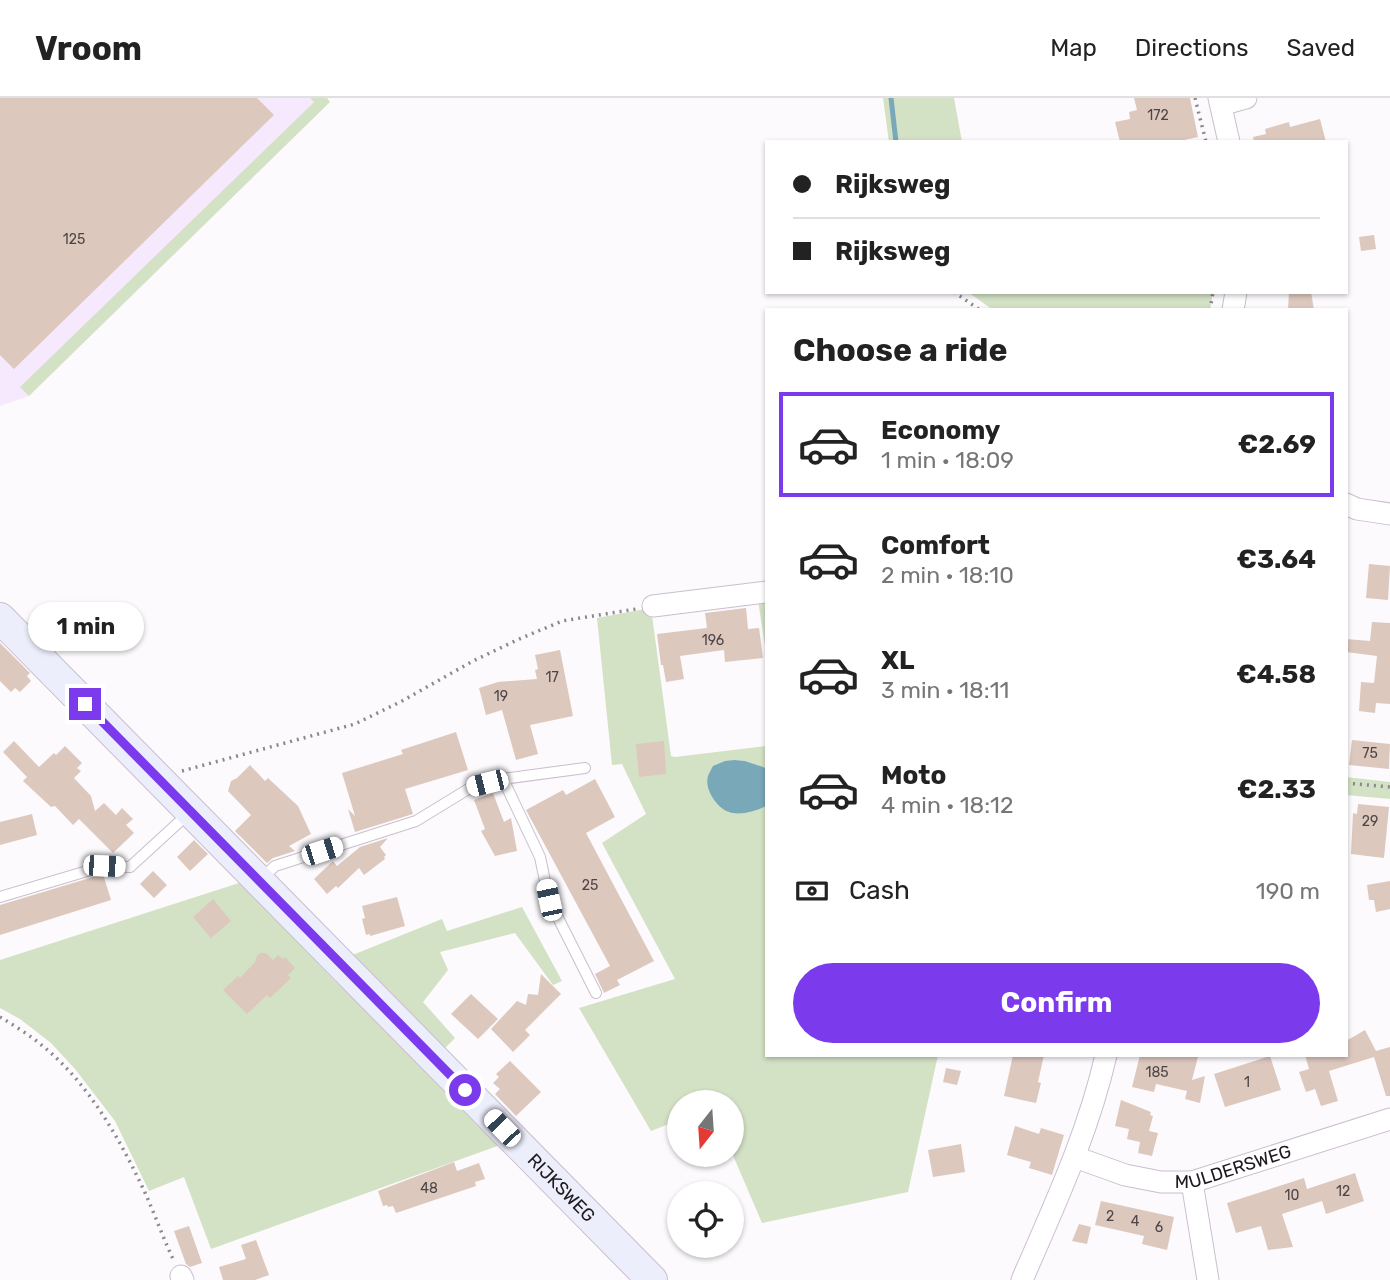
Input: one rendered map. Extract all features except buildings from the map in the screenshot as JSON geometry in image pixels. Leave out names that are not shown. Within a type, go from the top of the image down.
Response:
[{"type":"main road","name":"RIJKSWEG","points":[[0,618],[652,1280]]},
{"type":"street","points":[[1229,140],[1220,101],[1246,98]]},
{"type":"street","points":[[1348,505],[1390,514]]},
{"type":"street","points":[[653,606],[765,592]]},
{"type":"street","points":[[1022,1280],[1075,1157],[1105,1057]]},
{"type":"street","name":"MULDERSWEG","points":[[1075,1157],[1125,1175],[1161,1182],[1192,1182],[1390,1119]]},
{"type":"street","points":[[1192,1182],[1208,1280]]},
{"type":"lane","points":[[259,880],[275,866],[416,821],[470,788],[503,779],[585,768]]},
{"type":"lane","points":[[503,779],[540,857],[549,900],[596,993]]},
{"type":"lane","points":[[0,897],[104,866],[130,867],[191,811]]},
{"type":"path","points":[[1195,98],[1206,140]]},
{"type":"path","points":[[957,294],[977,308]]},
{"type":"path","points":[[162,782],[171,774],[355,724],[473,661],[562,621],[653,606]]},
{"type":"path","points":[[1348,783],[1390,787]]},
{"type":"path","points":[[0,1017],[46,1048],[93,1101],[132,1167],[182,1278]]},
{"type":"shaded area","points":[[0,98],[310,98],[314,102],[21,387],[29,396],[0,406]]},
{"type":"green space","points":[[310,98],[327,98],[330,102],[29,396],[20,387],[314,102]]},
{"type":"green space","points":[[883,98],[954,98],[962,140],[889,140]]},
{"type":"green space","points":[[971,294],[1213,294],[1210,308],[990,308]]},
{"type":"green space","points":[[757,594],[765,594],[765,646]]},
{"type":"green space","points":[[651,608],[671,756],[765,746],[765,768],[735,760],[728,812],[748,812],[765,806],[765,1057],[938,1057],[908,1192],[762,1223],[738,1167],[744,1167],[744,1090],[667,1090],[667,1125],[651,1131],[579,1008],[675,979],[602,843],[646,814],[622,764],[612,765],[597,618]]},
{"type":"green space","points":[[1348,777],[1390,782],[1390,799],[1348,795]]},
{"type":"green space","points":[[239,883],[335,981],[503,1144],[211,1249],[184,1177],[149,1191],[115,1121],[75,1069],[51,1043],[20,1019],[0,1008],[0,960]]},
{"type":"green space","points":[[522,907],[562,981],[553,985],[515,933],[440,952],[448,970],[423,1002],[455,1038],[441,1052],[350,956],[442,919],[447,931]]},
{"type":"water","points":[[725,761],[745,761],[765,768],[765,806],[738,813],[720,807],[712,797],[707,781],[713,766]]},
{"type":"waterway","points":[[891,98],[896,140]]},
{"type":"route","points":[[85,704],[465,1090]]}]
